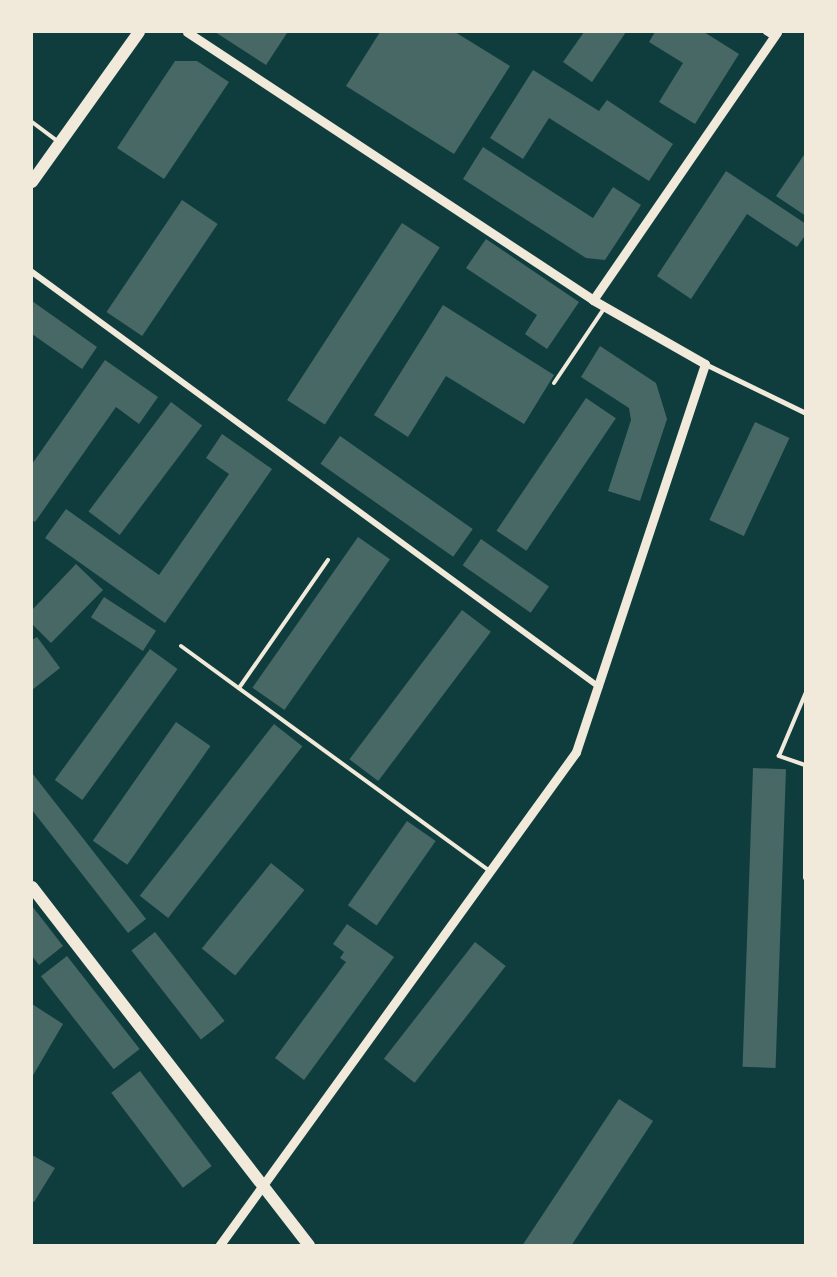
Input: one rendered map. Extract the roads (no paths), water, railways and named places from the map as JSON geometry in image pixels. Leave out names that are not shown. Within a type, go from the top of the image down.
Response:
[{"type":"main road","points":[[32,182],[139,32]]},
{"type":"main road","points":[[32,886],[260,1185],[309,1245]]},
{"type":"street","points":[[187,32],[593,300],[705,364],[806,413]]},
{"type":"street","points":[[593,300],[772,33]]},
{"type":"street","points":[[32,272],[599,687]]},
{"type":"street","points":[[219,1245],[260,1185],[576,752],[705,364]]},
{"type":"lane","points":[[32,122],[60,142]]},
{"type":"lane","points":[[554,383],[605,306]]},
{"type":"lane","points":[[239,688],[328,560]]},
{"type":"lane","points":[[181,646],[489,872]]},
{"type":"lane","points":[[805,878],[805,765],[779,756],[806,692]]}]
